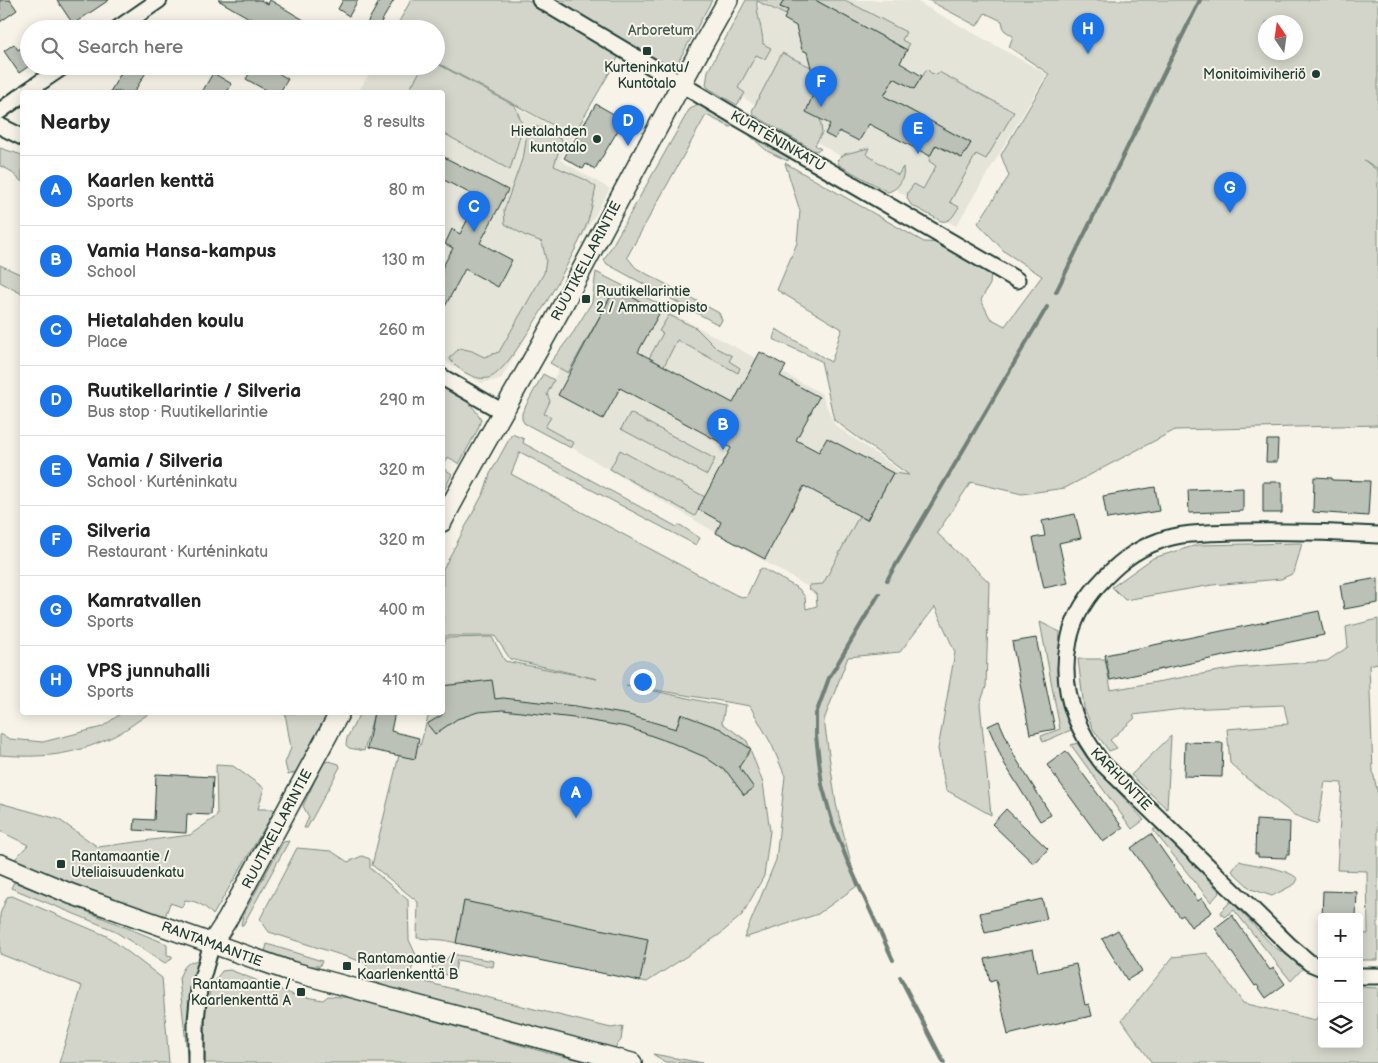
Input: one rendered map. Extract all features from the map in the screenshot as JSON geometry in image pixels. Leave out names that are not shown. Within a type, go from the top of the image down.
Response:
[{"type":"main road","name":"RUUTIKELLARINTIE","points":[[445,516],[504,412],[680,84],[728,0]]},
{"type":"main road","name":"RUUTIKELLARINTIE","points":[[212,943],[232,912],[338,715]]},
{"type":"main road","name":"RANTAMAANTIE","points":[[0,864],[71,894],[290,972],[632,1063]]},
{"type":"street","points":[[131,20],[159,0]]},
{"type":"street","name":"KURTÉNINKATU","points":[[540,0],[680,84],[1017,280]]},
{"type":"street","points":[[29,90],[51,75]]},
{"type":"street","points":[[0,111],[20,96]]},
{"type":"street","points":[[0,126],[20,136]]},
{"type":"street","points":[[445,379],[504,412]]},
{"type":"street","name":"KARHUNTIE","points":[[1318,966],[1310,963],[1290,946],[1103,764],[1089,746],[1081,731],[1070,700],[1066,684],[1067,649],[1076,617],[1092,592],[1120,561],[1142,548],[1161,540],[1198,533],[1312,531],[1378,535]]},
{"type":"street","points":[[196,1063],[196,1021],[199,988],[212,943]]},
{"type":"street","points":[[1363,976],[1378,976]]},
{"type":"shaded area","points":[[762,0],[914,0],[1047,74],[956,226],[719,83]]},
{"type":"shaded area","points":[[445,70],[573,137],[560,160],[610,189],[501,379],[481,383],[445,361],[445,90],[359,90],[368,75],[445,75]]},
{"type":"shaded area","points":[[608,279],[821,393],[835,425],[906,475],[849,588],[815,591],[530,423]]},
{"type":"green space","points":[[411,0],[528,0],[619,56],[573,136],[445,67],[445,20],[400,20]]},
{"type":"green space","name":"Arboretum","points":[[551,0],[712,0],[672,73]]},
{"type":"green space","points":[[746,0],[784,0],[780,7],[788,10],[786,15],[757,1],[763,44],[771,48],[765,59],[756,55],[738,88],[745,93],[737,105],[706,85],[708,71]]},
{"type":"green space","points":[[815,0],[845,0],[906,32],[902,40],[909,44],[907,50]]},
{"type":"green space","points":[[928,0],[1378,0],[1378,169],[1364,160],[1378,171],[1378,425],[1175,430],[1065,488],[1022,494],[971,482],[937,533],[989,582],[986,687],[980,704],[991,815],[946,790],[938,749],[955,652],[935,607],[900,652],[848,657],[824,720],[836,804],[857,886],[818,914],[744,938],[776,860],[785,776],[772,745],[750,706],[626,685],[725,706],[722,723],[747,741],[763,783],[770,831],[764,876],[742,915],[719,935],[647,982],[443,940],[417,938],[418,902],[372,865],[402,743],[420,746],[428,715],[445,715],[445,638],[492,637],[505,661],[597,679],[510,659],[495,636],[445,636],[445,565],[512,434],[524,439],[523,443],[677,527],[680,525],[700,538],[696,545],[520,452],[511,474],[736,595],[746,598],[759,570],[762,568],[799,589],[805,597],[806,609],[817,606],[816,594],[809,589],[810,585],[823,584],[859,516],[867,520],[893,473],[909,475],[834,420],[821,361],[773,339],[776,329],[831,362],[842,329],[777,290],[797,243],[800,211],[785,163],[924,242],[944,243],[991,272],[990,284],[981,300],[990,318],[1005,326],[1042,276],[1005,252],[978,223],[1009,176],[1001,155],[1049,74],[1009,47],[1013,36],[1004,30],[1002,21],[985,13],[977,26]]},
{"type":"green space","points":[[782,53],[811,67],[816,87],[822,133],[815,145],[821,149],[815,151],[754,115],[752,111]]},
{"type":"green space","points":[[445,68],[515,106],[523,126],[510,170],[445,134],[445,90],[409,90],[418,75],[445,75]]},
{"type":"green space","points":[[927,69],[937,75],[939,72],[1014,112],[986,159],[976,154],[950,202],[959,207],[947,221],[941,221],[911,205],[907,198],[908,192],[914,184],[923,189],[936,166],[929,161],[936,145],[961,158],[971,143],[884,96],[894,78],[914,89]]},
{"type":"green space","points":[[701,101],[734,119],[733,126],[730,127],[706,115],[627,257],[636,268],[719,313],[722,320],[719,325],[607,264],[604,260],[689,110]]},
{"type":"green space","points":[[533,126],[542,128],[562,140],[554,166],[586,180],[596,187],[590,215],[578,245],[542,310],[514,354],[491,377],[473,377],[449,358],[460,348],[484,357],[499,352],[544,273],[546,260],[542,242],[524,235],[505,224],[504,210],[524,154],[527,132]]},
{"type":"green space","points":[[750,131],[789,153],[788,161],[767,151],[748,134]]},
{"type":"green space","points":[[0,148],[20,154],[20,180],[9,170],[0,166]]},
{"type":"green space","points":[[869,148],[866,154],[898,175],[903,167],[903,175],[900,182],[892,191],[888,192],[839,165],[837,160],[845,154]]},
{"type":"green space","points":[[0,265],[20,274],[20,293],[0,282]]},
{"type":"green space","points":[[596,272],[665,307],[662,313],[615,289],[568,373],[550,363],[573,333],[592,302]]},
{"type":"green space","points":[[669,315],[696,328],[716,348],[732,356],[729,361],[740,368],[738,373],[677,340],[664,366],[649,358],[663,333],[659,331]]},
{"type":"green space","points":[[543,374],[554,380],[547,394],[550,401],[544,414],[551,417],[545,427],[574,443],[571,448],[524,423],[522,419],[522,413]]},
{"type":"green space","points":[[445,389],[454,392],[464,399],[474,408],[481,419],[478,429],[459,464],[448,457],[445,464]]},
{"type":"green space","points":[[630,413],[715,459],[707,475],[621,429]]},
{"type":"green space","points":[[620,450],[705,497],[695,516],[610,469]]},
{"type":"green space","points":[[445,469],[452,474],[445,489]]},
{"type":"green space","points":[[1302,543],[1294,573],[1281,579],[1212,585],[1125,600],[1112,587],[1153,558],[1197,545]]},
{"type":"green space","points":[[1378,619],[1378,663],[1369,665],[1373,772],[1378,795],[1378,960],[1363,960],[1363,933],[1368,934],[1367,871],[1337,870],[1342,783],[1325,782],[1318,824],[1294,815],[1230,763],[1227,729],[1288,724],[1284,705],[1183,709],[1133,715],[1135,718],[1110,740],[1117,748],[1109,751],[1093,729],[1084,708],[1078,659],[1105,659],[1111,690],[1236,668],[1327,661],[1348,647],[1346,627]]},
{"type":"green space","points":[[1040,622],[1060,632],[1057,671],[1062,701],[1071,730],[1043,742],[1041,736],[1060,729]]},
{"type":"green space","points":[[119,715],[147,715],[115,736],[82,749],[43,756],[0,755],[0,734],[10,739],[43,742],[102,727]]},
{"type":"green space","points":[[285,715],[329,715],[299,771],[288,775],[285,763],[291,748]]},
{"type":"green space","points":[[359,715],[373,715],[364,751],[349,748],[346,745],[347,738]]},
{"type":"green space","points":[[1171,736],[1167,809],[1131,775]]},
{"type":"green space","points":[[1077,743],[1088,759],[1144,820],[1132,829],[1071,745]]},
{"type":"green space","points":[[329,761],[339,764],[340,767],[307,828],[304,828],[309,817],[303,806],[323,763]]},
{"type":"green space","points":[[216,765],[233,766],[264,788],[258,809],[275,810],[213,915],[201,904],[185,900],[182,907],[170,903],[165,917],[16,862],[15,859],[28,845],[0,831],[0,803],[58,819],[98,847],[190,835],[217,816]]},
{"type":"green space","points":[[1158,827],[1220,892],[1211,902],[1153,830]]},
{"type":"green space","points":[[289,841],[243,925],[241,925],[243,915],[283,842]]},
{"type":"green space","points":[[297,848],[331,851],[348,862],[362,856],[370,859],[370,868],[408,900],[409,940],[416,955],[409,978],[611,1028],[623,1026],[621,1040],[613,1050],[397,992],[368,978],[366,963],[269,932],[260,919]]},
{"type":"green space","points":[[1239,861],[1278,869],[1298,879],[1295,884],[1272,896],[1251,889],[1232,871]]},
{"type":"green space","points":[[14,882],[167,944],[167,955],[172,956],[172,959],[165,963],[111,929],[11,888]]},
{"type":"green space","points":[[12,896],[107,936],[162,978],[169,1063],[59,1063],[82,986],[0,954],[0,914],[7,897]]},
{"type":"green space","points":[[1231,901],[1273,946],[1304,967],[1291,981],[1234,910],[1224,917],[1220,912]]},
{"type":"green space","points":[[267,944],[322,961],[320,966],[310,966],[265,952]]},
{"type":"green space","points":[[1207,953],[1243,1003],[1315,1020],[1318,1017],[1318,1048],[1363,1048],[1363,987],[1378,988],[1378,1063],[1152,1063],[1122,1020],[1173,957]]},
{"type":"green space","points":[[451,954],[494,961],[493,967],[457,960],[454,977],[432,971],[434,961],[446,960]]},
{"type":"green space","points":[[199,960],[188,1063],[179,978],[186,965]]},
{"type":"green space","points":[[230,970],[294,995],[323,1000],[328,996],[354,998],[548,1053],[594,1063],[205,1063],[205,1012],[212,984],[222,971]]},
{"type":"green space","points":[[653,1054],[703,1063],[665,1062]]},
{"type":"building","points":[[0,0],[10,0],[17,10],[0,22]]},
{"type":"building","points":[[57,0],[109,0],[79,20],[70,20]]},
{"type":"building","points":[[218,0],[260,0],[268,4],[270,0],[304,20],[260,20],[253,20]]},
{"type":"building","points":[[343,0],[358,0],[349,16],[338,9]]},
{"type":"building","points":[[380,0],[394,0],[382,20],[369,20]]},
{"type":"building","points":[[784,0],[815,0],[907,50],[900,63],[922,76],[914,89],[894,78],[884,96],[971,143],[962,158],[936,145],[930,156],[869,124],[859,141],[839,131],[835,139],[825,134],[830,124],[806,112],[816,87],[807,52],[802,50],[796,26],[784,19],[788,10],[780,7]]},
{"type":"building","points":[[14,44],[18,50],[20,49],[19,73],[4,51]]},
{"type":"building","points":[[120,75],[144,75],[135,90],[111,90]]},
{"type":"building","points":[[212,75],[216,75],[232,84],[228,90],[203,90]]},
{"type":"building","points":[[248,75],[282,75],[288,79],[281,90],[265,90],[246,79]]},
{"type":"building","name":"Hietalahden kuntotalo","points":[[596,104],[624,120],[595,169],[586,164],[583,169],[564,158]]},
{"type":"building","points":[[445,158],[508,190],[480,243],[512,260],[498,287],[465,269],[445,306],[445,263],[453,248],[445,244],[452,229],[460,234],[479,198],[445,181]]},
{"type":"building","points":[[615,288],[660,312],[638,352],[733,403],[760,352],[786,366],[780,376],[819,397],[796,440],[819,452],[827,438],[893,473],[867,520],[804,486],[765,559],[716,533],[721,522],[698,509],[731,448],[620,388],[603,419],[558,395]]},
{"type":"building","points":[[1267,440],[1278,440],[1277,462],[1266,462]]},
{"type":"building","points":[[1314,477],[1332,478],[1332,480],[1370,481],[1368,516],[1313,512]]},
{"type":"building","points":[[1263,482],[1282,482],[1282,513],[1263,513]]},
{"type":"building","points":[[1155,487],[1159,511],[1107,519],[1103,496]]},
{"type":"building","points":[[1243,488],[1243,511],[1189,513],[1188,490]]},
{"type":"building","points":[[1075,514],[1081,538],[1059,543],[1068,583],[1044,588],[1033,538],[1045,536],[1042,521]]},
{"type":"building","points":[[1378,578],[1378,603],[1344,609],[1340,585]]},
{"type":"building","points":[[1319,611],[1324,635],[1110,680],[1105,655]]},
{"type":"building","points":[[1036,638],[1055,729],[1030,734],[1012,642]]},
{"type":"building","points":[[492,680],[495,699],[503,698],[575,706],[629,715],[676,729],[681,714],[721,729],[751,749],[739,767],[754,788],[744,795],[727,772],[705,757],[672,743],[627,727],[574,718],[503,710],[478,712],[457,719],[435,734],[427,724],[445,715],[445,686]]},
{"type":"building","points":[[373,715],[394,715],[391,731],[419,738],[415,759],[367,749]]},
{"type":"building","points":[[999,721],[1015,757],[1051,815],[1040,821],[1004,763],[988,726]]},
{"type":"building","points":[[1185,742],[1223,743],[1222,777],[1184,776]]},
{"type":"building","points":[[1066,751],[1123,828],[1103,842],[1047,765]]},
{"type":"building","points":[[156,774],[213,777],[211,815],[187,814],[186,833],[134,830],[135,819],[154,820]]},
{"type":"building","points":[[1006,809],[1048,849],[1034,864],[992,824]]},
{"type":"building","points":[[1256,820],[1290,822],[1289,855],[1286,855],[1286,858],[1258,857],[1258,854],[1255,854]]},
{"type":"building","points":[[1151,834],[1198,901],[1202,898],[1212,912],[1191,927],[1183,915],[1180,917],[1131,848]]},
{"type":"building","points":[[1323,891],[1357,892],[1356,913],[1322,913]]},
{"type":"building","points":[[1042,899],[1047,919],[985,933],[980,913]]},
{"type":"building","points":[[464,901],[648,939],[640,981],[456,943]]},
{"type":"building","points":[[1232,915],[1270,970],[1274,968],[1285,984],[1266,998],[1257,985],[1255,986],[1215,928]]},
{"type":"building","points":[[1118,930],[1142,971],[1127,980],[1102,939]]},
{"type":"building","points":[[1033,949],[1038,972],[1076,964],[1085,1005],[1089,1004],[1092,1016],[1008,1035],[996,980],[990,982],[985,959]]},
{"type":"waterway","points":[[1056,292],[1200,0]]},
{"type":"waterway","points":[[887,580],[1047,307]]},
{"type":"waterway","points":[[879,594],[829,678],[816,714],[816,736],[822,785],[833,824],[847,860],[893,960]]},
{"type":"waterway","points":[[900,977],[944,1063]]},
{"type":"place","name":"Kurteninkatu/ Kuntotalo","points":[[647,51]]},
{"type":"place","name":"VPS junnuhalli","points":[[1088,54]]},
{"type":"place","name":"Monitoimiviheriö","points":[[1316,74]]},
{"type":"place","name":"Silveria","points":[[821,107]]},
{"type":"place","name":"Hietalahden kuntotalo","points":[[597,139]]},
{"type":"place","name":"Ruutikellarintie / Silveria","points":[[628,146]]},
{"type":"place","name":"Vamia / Silveria","points":[[918,154]]},
{"type":"place","name":"Kamratvallen","points":[[1230,213]]},
{"type":"place","name":"Hietalahden koulu","points":[[474,232]]},
{"type":"place","name":"Ruutikellarintie 2 / Ammattiopisto","points":[[586,299]]},
{"type":"place","name":"Vamia Hansa-kampus","points":[[723,450]]},
{"type":"place","name":"Kaarlen kenttä","points":[[576,818]]},
{"type":"place","name":"Rantamaantie / Uteliaisuudenkatu","points":[[61,864]]},
{"type":"place","name":"Rantamaantie / Kaarlenkenttä B","points":[[347,966]]},
{"type":"place","name":"Rantamaantie / Kaarlenkenttä A","points":[[301,992]]}]
